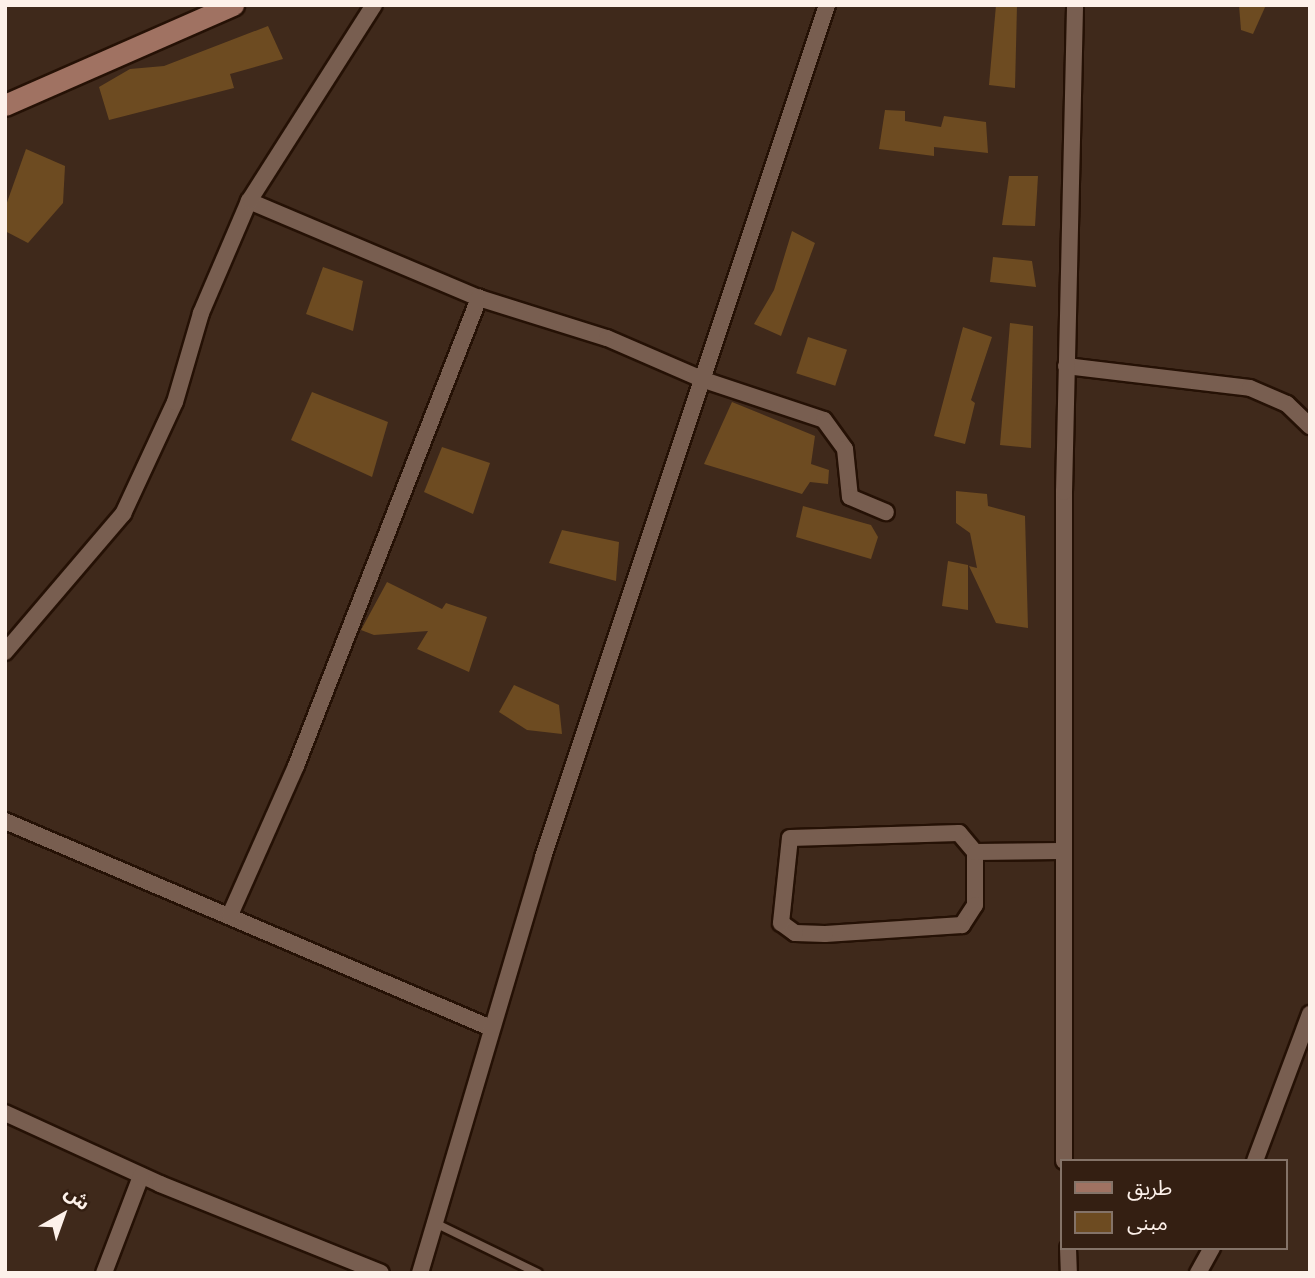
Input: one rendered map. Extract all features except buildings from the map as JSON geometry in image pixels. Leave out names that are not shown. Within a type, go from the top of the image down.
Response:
[{"type":"street","points":[[5,105],[233,5]]},
{"type":"street","points":[[5,652],[123,514],[175,402],[201,313],[249,201],[374,5]]},
{"type":"street","points":[[420,1273],[491,1028],[645,544],[704,380],[827,5]]},
{"type":"street","points":[[1064,1159],[1061,851],[1066,366],[1075,5]]},
{"type":"street","points":[[249,201],[479,298],[607,338],[704,380],[824,420],[845,449],[850,497],[886,512]]},
{"type":"street","points":[[230,915],[296,766],[479,298]]},
{"type":"street","points":[[1066,366],[1250,388],[1287,404],[1310,426]]},
{"type":"street","points":[[5,821],[491,1028]]},
{"type":"street","points":[[959,833],[975,852],[975,905],[962,925],[825,934],[795,933],[781,923],[786,843],[798,835],[959,833]]},
{"type":"street","points":[[975,852],[1061,851]]},
{"type":"street","points":[[1256,1159],[1310,1014]]},
{"type":"street","points":[[5,1113],[141,1176],[381,1273]]},
{"type":"street","points":[[104,1273],[141,1176]]},
{"type":"street","points":[[1068,1250],[1069,1273]]},
{"type":"street","points":[[1198,1273],[1211,1250]]},
{"type":"lane","points":[[435,1223],[538,1273]]}]
